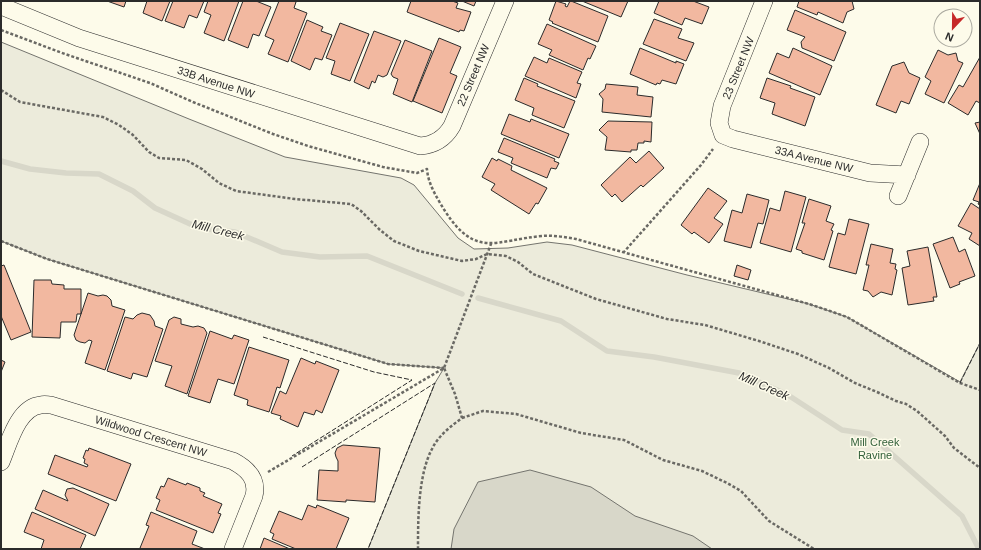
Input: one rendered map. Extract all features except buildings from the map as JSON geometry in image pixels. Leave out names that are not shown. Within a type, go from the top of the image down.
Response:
[{"type":"street","name":"22 Street NW","points":[[434,144],[447,134],[452,126],[505,1]]},
{"type":"street","name":"23 Street NW","points":[[723,135],[719,123],[722,106],[764,1]]},
{"type":"street","name":"33B Avenue NW","points":[[1,6],[79,38],[405,142],[420,146],[434,144]]},
{"type":"street","name":"33A Avenue NW","points":[[723,135],[733,139],[870,173],[907,175]]},
{"type":"street","points":[[898,196],[920,142]]},
{"type":"street","name":"Wildwood Crescent NW","points":[[1,462],[17,424],[23,414],[30,408],[41,405],[51,405],[233,461],[249,472],[254,480]]},
{"type":"street","points":[[233,549],[254,496],[254,480]]},
{"type":"path","points":[[1,30],[150,83],[236,120],[287,139],[398,170],[416,173],[427,169],[430,183],[444,208],[458,228],[476,241],[491,244],[552,236],[576,239],[830,311],[847,317],[960,383],[980,390]]},
{"type":"path","points":[[1,90],[20,102],[103,117],[119,125],[133,135],[149,152],[159,158],[186,160],[202,169],[220,183],[236,190],[295,199],[351,204],[361,210],[380,230],[394,241],[419,251],[462,261],[476,259],[487,254],[506,256],[518,262],[533,274],[596,299],[667,319],[705,325],[798,354],[829,368],[855,383],[906,404],[917,411],[945,436],[954,448],[980,468]]},
{"type":"path","points":[[623,253],[701,165],[723,135]]},
{"type":"path","points":[[1,241],[47,259],[388,364],[444,368]]},
{"type":"path","points":[[254,480],[444,368],[491,244]]},
{"type":"path","points":[[444,368],[455,394],[462,418]]},
{"type":"path","points":[[418,549],[420,498],[427,461],[432,448],[452,425],[462,418],[483,411],[516,414],[581,433],[624,440],[663,460],[702,471],[741,491],[769,521],[814,549]]},
{"type":"green space","name":"Mill Creek Ravine","points":[[1,42],[285,157],[401,178],[414,185],[458,238],[474,249],[508,248],[547,242],[572,245],[687,275],[809,304],[847,317],[960,382],[980,343],[980,549],[368,549],[435,383],[444,368],[388,364],[47,259],[1,241]]},
{"type":"shaded area","points":[[530,470],[591,487],[635,516],[693,536],[712,549],[451,549],[454,529],[478,482]]},
{"type":"waterway","name":"Mill Creek","points":[[1,161],[30,169],[66,173],[99,174],[133,191],[155,208],[199,228],[235,232],[282,252],[320,257],[367,256],[462,294]]},
{"type":"waterway","name":"Mill Creek","points":[[478,298],[561,321],[607,351],[654,357],[739,373],[788,395],[842,430],[869,434],[962,516],[979,549]]},
{"type":"fence","points":[[263,337],[374,372],[412,380],[292,456]]},
{"type":"fence","points":[[960,383],[980,343]]},
{"type":"fence","points":[[302,467],[435,383],[368,549]]}]
